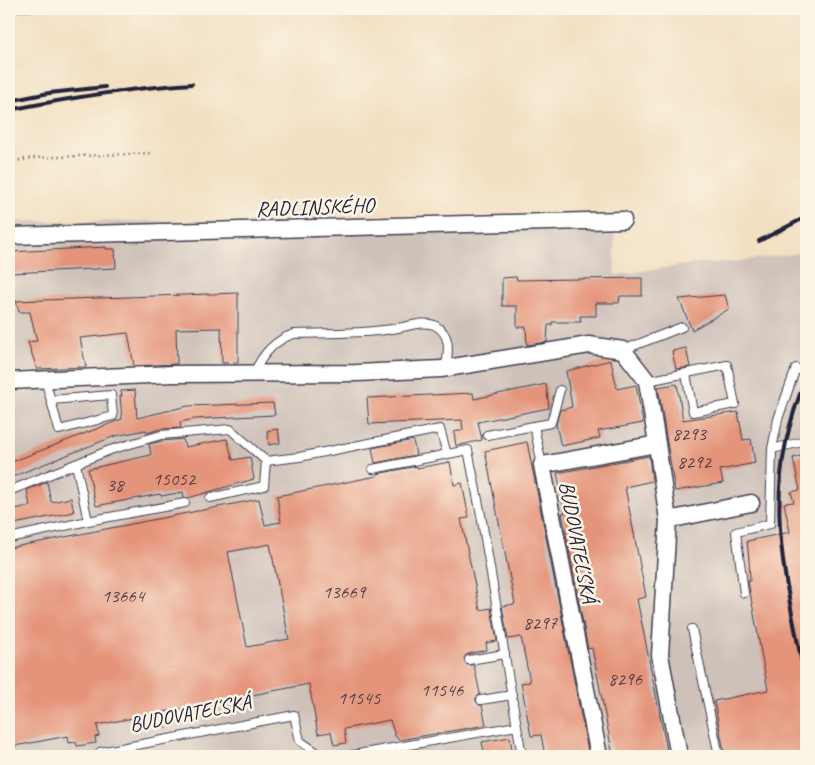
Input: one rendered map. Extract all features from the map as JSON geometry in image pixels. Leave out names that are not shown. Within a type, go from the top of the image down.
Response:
[{"type":"street","name":"RADLINSKÉHO","points":[[9,236],[623,220]]},
{"type":"street","points":[[9,381],[173,374],[357,373],[446,368],[589,345],[623,350],[647,381],[668,520],[660,655],[679,756]]},
{"type":"street","name":"BUDOVATEĽSKÁ","points":[[598,756],[542,465],[656,444]]},
{"type":"street","points":[[668,520],[752,504]]},
{"type":"lane","points":[[254,374],[259,362],[273,345],[283,338],[294,334],[379,332],[423,323],[435,325],[442,330],[448,342],[446,368]]},
{"type":"lane","points":[[623,350],[682,327]]},
{"type":"lane","points":[[647,381],[727,365],[735,404],[693,412],[686,374]]},
{"type":"lane","points":[[744,593],[736,532],[770,524],[772,449],[778,419],[796,368],[806,373]]},
{"type":"lane","points":[[45,379],[59,430],[113,416],[111,395],[51,400]]},
{"type":"lane","points":[[487,435],[551,423],[560,390]]},
{"type":"lane","points":[[534,426],[542,465]]},
{"type":"lane","points":[[9,491],[110,450],[161,435],[230,429],[266,462]]},
{"type":"lane","points":[[266,462],[440,429],[447,454]]},
{"type":"lane","points":[[772,449],[806,441]]},
{"type":"lane","points":[[373,469],[468,450],[481,515],[522,756]]},
{"type":"lane","points":[[210,498],[264,486],[266,462]]},
{"type":"lane","points":[[76,464],[88,521]]},
{"type":"lane","points":[[9,538],[185,502]]},
{"type":"lane","points":[[692,630],[719,756]]},
{"type":"lane","points":[[469,660],[505,654]]},
{"type":"lane","points":[[481,700],[512,695]]},
{"type":"lane","name":"BUDOVATEĽSKÁ","points":[[100,752],[294,715],[300,742],[322,756]]},
{"type":"lane","points":[[347,756],[517,726]]},
{"type":"path","points":[[9,162],[41,157],[153,153]]},
{"type":"path","points":[[163,712],[168,739]]},
{"type":"shaded area","points":[[9,221],[614,223],[615,275],[699,263],[735,262],[806,252],[806,756],[9,756]]},
{"type":"building","points":[[106,247],[106,249],[115,249],[116,268],[9,273],[9,252]]},
{"type":"building","points":[[516,277],[517,280],[642,278],[642,296],[620,296],[619,303],[596,303],[596,316],[580,316],[581,322],[552,322],[552,325],[548,325],[547,342],[527,345],[526,327],[517,327],[517,306],[502,306],[502,278]]},
{"type":"building","points":[[238,293],[238,362],[222,363],[221,328],[176,329],[177,364],[134,366],[128,333],[80,338],[86,367],[37,369],[28,342],[37,341],[30,312],[19,312],[16,301]]},
{"type":"building","points":[[725,295],[729,309],[692,330],[679,299]]},
{"type":"building","points":[[686,348],[690,367],[676,369],[672,351]]},
{"type":"building","points":[[611,360],[617,389],[636,385],[643,423],[598,431],[600,438],[561,446],[556,424],[560,410],[572,407],[566,371]]},
{"type":"building","points":[[546,384],[549,408],[478,422],[482,440],[456,446],[454,432],[463,430],[462,420],[369,424],[367,398],[473,393],[474,399]]},
{"type":"building","points":[[677,384],[683,420],[738,412],[743,440],[751,439],[755,463],[720,470],[723,483],[675,491],[658,387]]},
{"type":"building","points":[[135,390],[137,418],[188,406],[273,403],[275,415],[195,419],[180,422],[181,428],[160,429],[147,433],[146,430],[115,436],[9,478],[9,463],[122,419],[121,391]]},
{"type":"building","points":[[278,429],[280,443],[269,445],[267,431]]},
{"type":"building","points":[[183,439],[185,447],[227,439],[233,460],[250,457],[254,479],[188,498],[184,498],[183,492],[161,496],[160,494],[96,506],[88,469],[151,455],[149,444]]},
{"type":"building","points":[[413,440],[416,455],[375,463],[372,448]]},
{"type":"building","points":[[527,442],[589,756],[545,756],[541,735],[531,736],[521,683],[530,682],[521,637],[508,639],[502,606],[515,604],[485,451]]},
{"type":"building","points":[[806,455],[806,706],[804,707],[806,719],[806,756],[725,756],[714,701],[768,690],[748,581],[750,581],[747,541],[790,532],[784,503],[794,502],[791,492],[800,490],[793,458]]},
{"type":"building","points":[[649,456],[652,481],[625,487],[646,597],[637,599],[668,756],[613,756],[592,648],[588,649],[562,513],[565,513],[557,473]]},
{"type":"building","points":[[450,462],[454,485],[462,483],[469,518],[461,519],[480,610],[491,608],[497,641],[486,643],[487,650],[466,655],[464,658],[467,665],[474,665],[480,694],[476,701],[479,705],[482,705],[486,725],[399,740],[395,736],[390,720],[344,729],[346,743],[334,745],[331,732],[318,734],[309,684],[211,703],[213,715],[202,717],[200,705],[97,725],[99,736],[95,737],[96,743],[77,746],[76,742],[69,743],[68,736],[9,747],[9,548],[259,499],[265,525],[281,522],[277,496],[417,466],[417,468]],"holes":[[[270,544],[289,639],[247,647],[228,552]]]},
{"type":"building","points":[[47,482],[51,502],[71,498],[74,512],[9,525],[9,510],[30,506],[27,490]]},
{"type":"building","points":[[510,737],[513,756],[485,756],[482,742]]},
{"type":"railway","points":[[9,10],[48,9]]},
{"type":"railway","points":[[9,110],[100,94],[192,84]]},
{"type":"railway","points":[[9,101],[49,93],[105,87]]},
{"type":"railway","points":[[759,241],[806,217]]},
{"type":"railway","points":[[806,379],[792,419],[783,457],[780,494],[780,531],[784,567],[806,683]]}]
